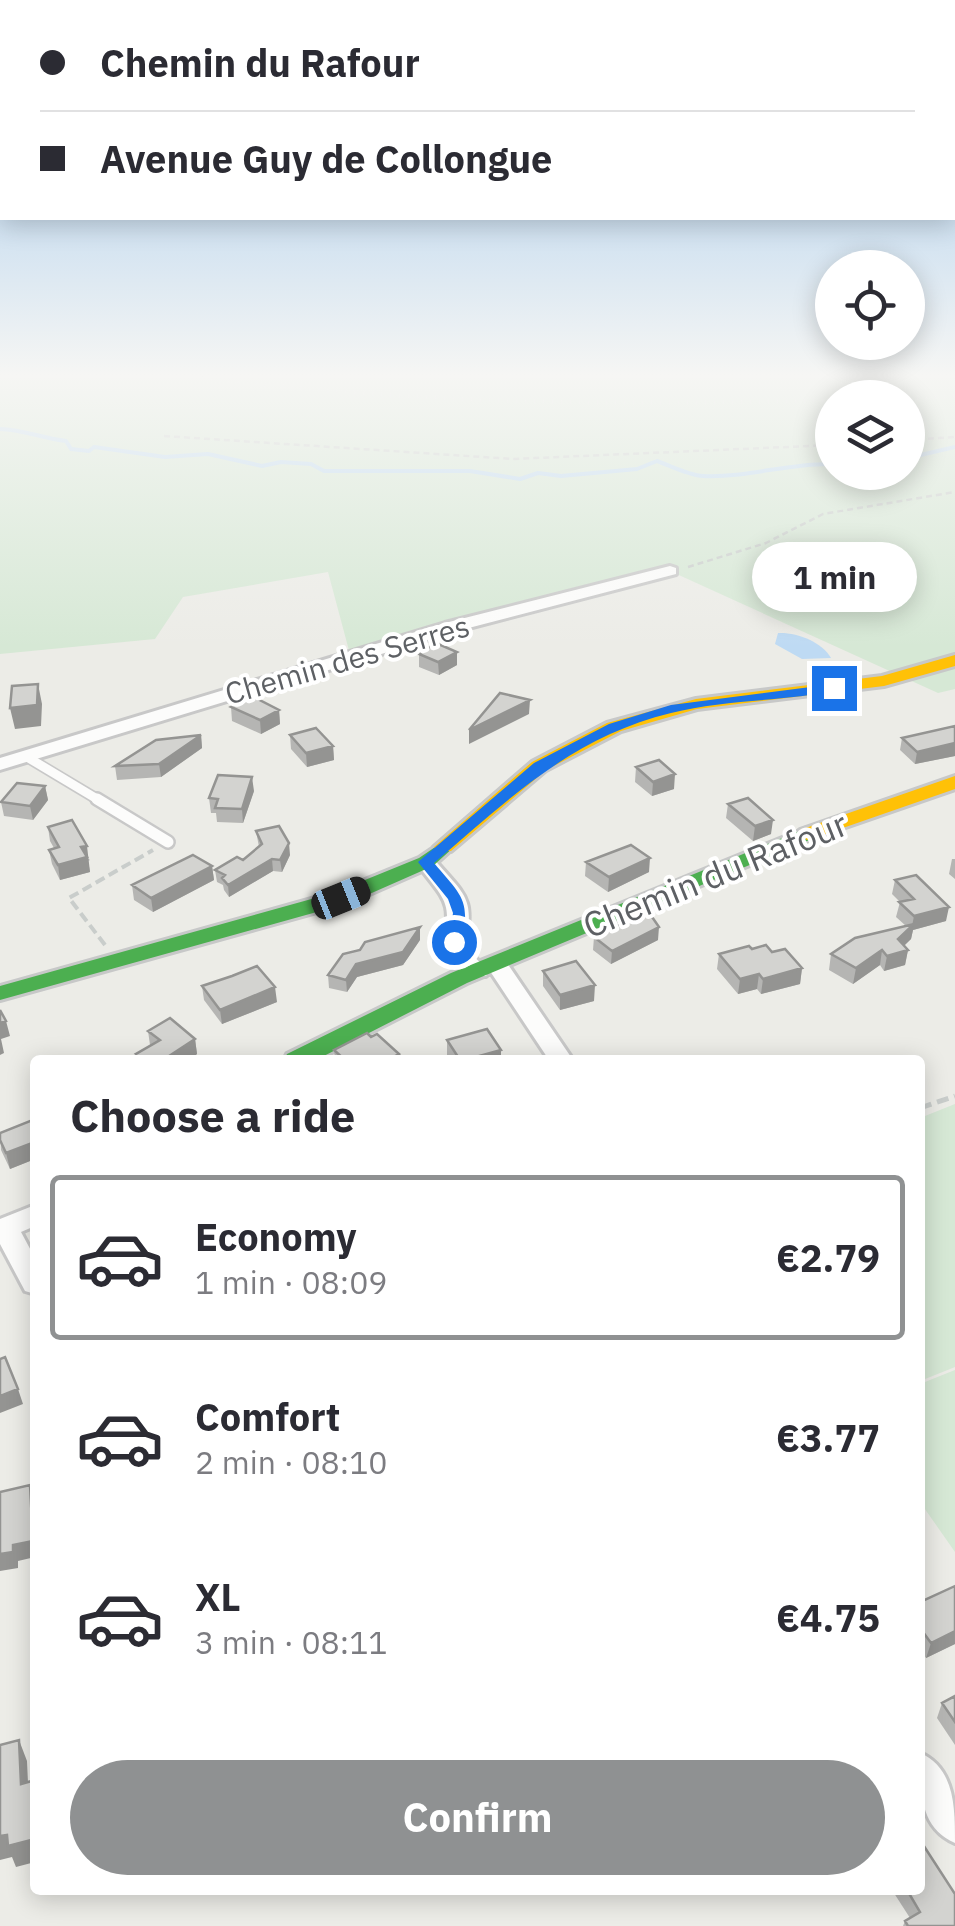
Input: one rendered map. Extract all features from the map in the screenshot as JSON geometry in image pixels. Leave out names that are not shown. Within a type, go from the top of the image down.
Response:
[{"type":"main road","points":[[0,993],[341,898],[426,862],[539,766],[614,727],[696,704],[884,681],[955,660]]},
{"type":"main road","name":"Chemin du Rafour","points":[[306,1055],[487,968],[821,828],[955,782]]},
{"type":"street","name":"Chemin des Serres","points":[[0,764],[451,627],[670,571]]},
{"type":"street","points":[[426,862],[456,898],[461,913],[454,950],[487,968],[556,1055]]},
{"type":"street","points":[[30,1216],[2,1229],[30,1276]]},
{"type":"street","points":[[925,1779],[955,1824]]},
{"type":"lane","points":[[27,758],[168,842]]},
{"type":"path","points":[[670,571],[766,543],[823,514],[955,492]]},
{"type":"path","points":[[118,960],[69,898],[168,842]]},
{"type":"path","points":[[925,1106],[955,1096]]},
{"type":"green space","points":[[0,467],[815,467],[815,490],[925,490],[925,467],[955,467],[955,689],[938,693],[670,571],[351,658],[328,572],[183,597],[155,639],[0,654]]},
{"type":"green space","points":[[955,1104],[955,1367],[925,1379],[925,1116]]},
{"type":"green space","points":[[955,1370],[955,1552],[925,1509],[925,1382]]},
{"type":"water","points":[[778,633],[808,639],[831,658],[802,659],[775,644]]},
{"type":"building","points":[[436,643],[457,652],[438,662],[419,654]]},
{"type":"building","points":[[38,684],[37,705],[10,708],[12,686]]},
{"type":"building","points":[[500,693],[530,700],[469,730]]},
{"type":"building","points":[[252,696],[279,710],[260,720],[231,707]]},
{"type":"building","points":[[955,726],[955,743],[917,752],[902,738]]},
{"type":"building","points":[[316,728],[333,746],[306,753],[290,735]]},
{"type":"building","points":[[201,735],[159,764],[115,766],[156,740]]},
{"type":"building","points":[[659,760],[675,774],[653,782],[636,767]]},
{"type":"building","points":[[218,775],[252,777],[242,809],[215,808],[218,799],[209,798]]},
{"type":"building","points":[[17,783],[45,786],[30,806],[1,802]]},
{"type":"building","points":[[748,798],[773,820],[755,826],[728,804]]},
{"type":"building","points":[[72,820],[87,846],[81,847],[87,857],[58,865],[49,850],[59,847],[48,827]]},
{"type":"building","points":[[279,826],[289,843],[280,860],[272,859],[228,885],[222,878],[225,875],[215,870],[237,857],[243,860],[262,844],[256,831]]},
{"type":"building","points":[[631,845],[650,858],[609,877],[586,862]]},
{"type":"building","points":[[193,855],[212,866],[151,898],[132,885]]},
{"type":"building","points":[[916,875],[949,907],[914,916],[899,902],[914,899],[895,880]]},
{"type":"building","points":[[650,914],[659,927],[612,951],[594,937],[631,919]]},
{"type":"building","points":[[914,924],[898,939],[908,950],[887,956],[882,950],[856,968],[831,954],[855,938]]},
{"type":"building","points":[[420,927],[403,952],[356,964],[346,980],[328,975],[343,954],[360,950],[365,942]]},
{"type":"building","points":[[766,945],[772,952],[785,949],[802,968],[763,979],[759,974],[740,979],[719,954],[749,946],[752,949]]},
{"type":"building","points":[[576,961],[595,985],[560,995],[543,971]]},
{"type":"building","points":[[257,966],[275,987],[220,1010],[202,986],[232,976]]},
{"type":"building","points":[[170,1018],[195,1039],[171,1055],[137,1055],[160,1040],[148,1031]]},
{"type":"building","points":[[487,1029],[501,1050],[457,1055],[447,1040]]},
{"type":"building","points":[[367,1033],[371,1037],[377,1034],[399,1054],[340,1055],[334,1050]]},
{"type":"building","points":[[30,1121],[30,1144],[6,1153],[0,1133]]},
{"type":"building","points":[[5,1357],[18,1389],[0,1396],[0,1359]]},
{"type":"building","points":[[30,1485],[30,1542],[13,1545],[13,1552],[0,1554],[0,1492]]},
{"type":"building","points":[[955,1586],[955,1631],[931,1643],[925,1635],[925,1600]]},
{"type":"building","points":[[955,1696],[955,1722],[942,1703]]},
{"type":"building","points":[[19,1740],[21,1784],[30,1781],[30,1840],[8,1846],[7,1835],[0,1836],[0,1745]]},
{"type":"building","points":[[925,1848],[955,1894],[955,1926],[908,1926],[905,1921],[920,1912],[910,1895],[925,1895]]},
{"type":"waterway","points":[[316,467],[324,471],[470,471],[520,479],[538,473],[561,476],[642,467]]},
{"type":"waterway","points":[[673,467],[703,476],[793,467]]},
{"type":"traffic: fast","points":[[306,1055],[459,978],[807,834]]},
{"type":"traffic: fast","points":[[0,993],[341,898],[426,862],[444,847]]},
{"type":"traffic: slow","points":[[444,847],[539,766],[614,727],[696,704],[884,681],[955,660]]},
{"type":"traffic: slow","points":[[807,834],[955,782]]},
{"type":"route","points":[[454,942],[461,913],[456,898],[426,862],[539,766],[592,736],[671,708],[834,688]]}]
